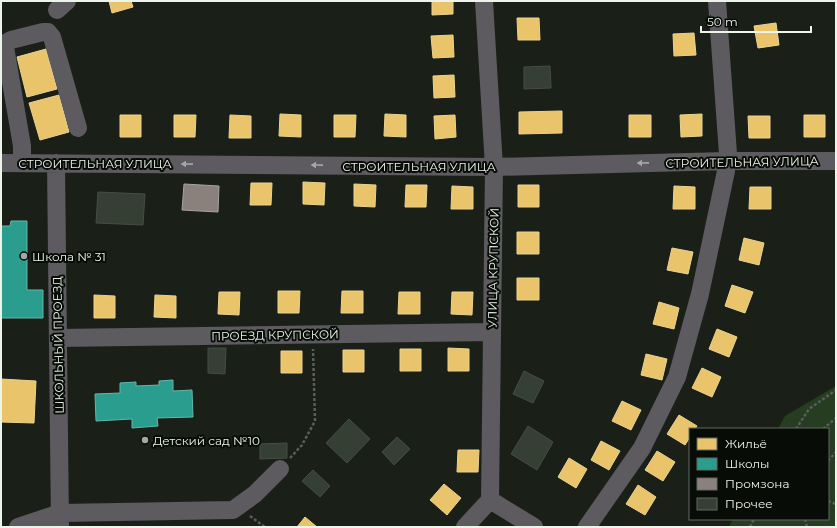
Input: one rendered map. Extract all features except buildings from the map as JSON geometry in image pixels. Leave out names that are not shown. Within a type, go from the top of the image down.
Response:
[{"type":"street","name":"УЛИЦА КРУПСКОЙ","points":[[484,1],[494,167],[490,500]]},
{"type":"street","points":[[587,527],[642,448],[676,377],[700,294],[728,154],[717,1]]},
{"type":"street","points":[[22,163],[22,146],[5,47],[6,43],[11,40],[48,32],[52,37],[78,128]]},
{"type":"street","name":"СТРОИТЕЛЬНАЯ УЛИЦА","points":[[1,163],[494,167],[727,161],[836,161]]},
{"type":"street","name":"ШКОЛЬНЫЙ ПРОЕЗД","points":[[56,163],[60,520]]},
{"type":"street","name":"ПРОЕЗД КРУПСКОЙ","points":[[58,338],[492,332]]},
{"type":"street","points":[[18,527],[60,520],[233,510],[255,494],[280,469]]},
{"type":"street","points":[[466,527],[490,500],[534,527]]},
{"type":"path","points":[[280,469],[302,445],[315,421],[312,334]]},
{"type":"path","points":[[797,428],[809,409],[836,390]]},
{"type":"path","points":[[824,428],[836,418]]},
{"type":"path","points":[[829,460],[836,452]]},
{"type":"green space","points":[[836,386],[836,527],[729,527],[732,520],[829,520],[829,428],[779,428],[785,416]]},
{"type":"place","name":"Школа № 31","points":[[24,256]]},
{"type":"place","name":"Детский сад №10","points":[[145,440]]}]
